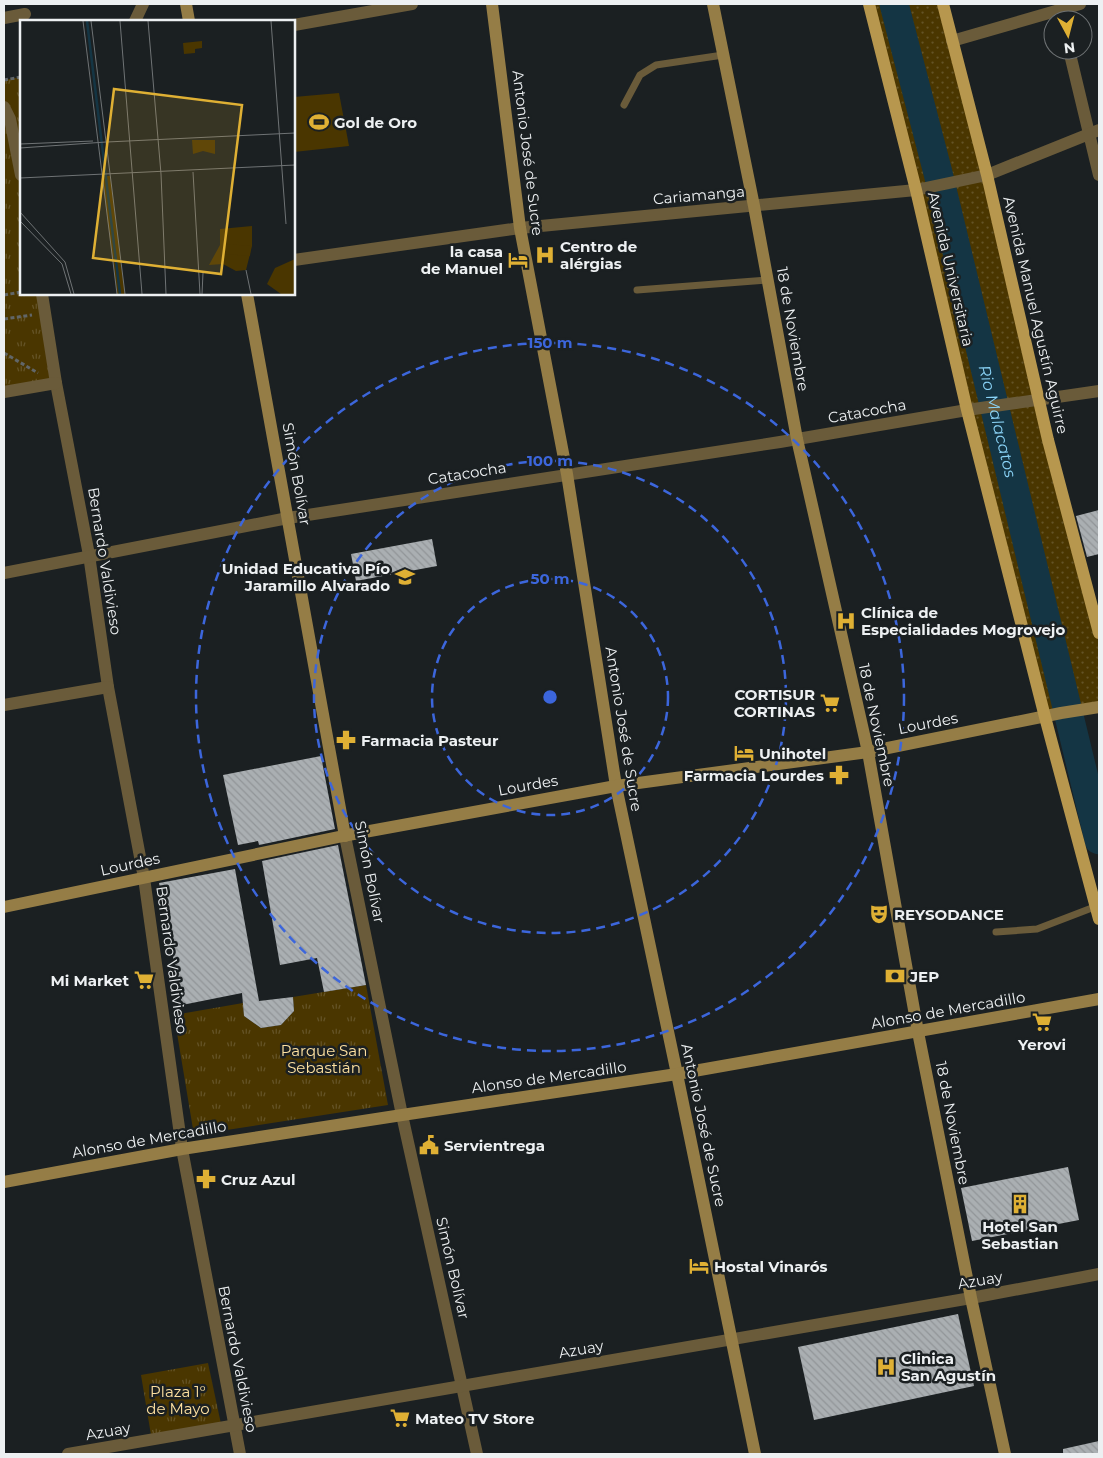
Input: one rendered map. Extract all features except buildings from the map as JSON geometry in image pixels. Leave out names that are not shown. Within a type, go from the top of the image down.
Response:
[{"type":"main road","name":"Avenida Universitaria","points":[[869,4],[916,190],[967,410],[1045,716],[1098,912]]},
{"type":"main road","name":"Avenida Manuel Agustín Aguirre","points":[[943,4],[1032,401],[1099,633]]},
{"type":"street","points":[[135,20],[143,4]]},
{"type":"street","points":[[186,4],[189,20]]},
{"type":"street","points":[[295,25],[412,4]]},
{"type":"street","name":"Antonio José de Sucre","points":[[492,4],[520,228],[567,474],[616,786],[755,1454]]},
{"type":"street","name":"18 de Noviembre","points":[[713,4],[754,206],[797,439],[868,752],[918,1032],[971,1298],[1005,1454]]},
{"type":"street","points":[[952,41],[1080,4]]},
{"type":"street","points":[[4,18],[25,14]]},
{"type":"street","points":[[1072,60],[1095,132],[1099,175]]},
{"type":"street","points":[[4,108],[10,119],[20,170]]},
{"type":"street","name":"Cariamanga","points":[[295,260],[520,228],[930,188],[981,177],[1095,132]]},
{"type":"street","name":"Bernardo Valdivieso","points":[[42,295],[56,383],[89,555],[108,687],[144,878],[182,1149],[240,1454]]},
{"type":"street","name":"Simón Bolívar","points":[[248,295],[345,836],[402,1114],[477,1454]]},
{"type":"street","points":[[4,392],[56,383]]},
{"type":"street","name":"Catacocha","points":[[4,573],[72,561],[89,555],[288,518],[797,439],[967,410],[1099,391]]},
{"type":"street","points":[[4,705],[108,687]]},
{"type":"street","name":"Lourdes","points":[[4,907],[345,836],[616,786],[868,752],[1099,707]]},
{"type":"street","name":"Alonso de Mercadillo","points":[[4,1182],[182,1149],[402,1114],[677,1074],[1099,999]]},
{"type":"street","name":"Azuay","points":[[68,1454],[971,1298],[1099,1274]]},
{"type":"lane","points":[[624,105],[640,76],[656,65],[723,55]]},
{"type":"lane","points":[[637,290],[767,280]]},
{"type":"lane","points":[[996,932],[1037,929],[1098,912]]},
{"type":"path","points":[[4,80],[20,77]]},
{"type":"path","points":[[4,295],[20,292]]},
{"type":"path","points":[[4,319],[45,313]]},
{"type":"path","points":[[4,353],[56,383]]},
{"type":"green space","points":[[869,4],[943,4],[1099,633],[1099,707],[1045,717]]},
{"type":"green space","points":[[20,77],[20,295],[42,295],[56,383],[4,392],[4,80]]},
{"type":"green space","name":"Gol de Oro","points":[[339,93],[349,146],[295,152],[295,97]]},
{"type":"green space","name":"Parque San Sebastián","points":[[366,985],[388,1105],[194,1135],[174,1015],[243,1003],[244,1016],[261,1028],[281,1025],[294,1011],[293,997]]},
{"type":"green space","name":"Plaza 1° de Mayo","points":[[208,1363],[221,1424],[151,1435],[141,1375]]},
{"type":"waterway","name":"Rio Malacatos","points":[[894,4],[938,173],[1099,840]]},
{"type":"place","name":"Gol de Oro","points":[[319,122]]},
{"type":"place","name":"Centro de alérgias","points":[[545,255]]},
{"type":"place","name":"la casa de Manuel","points":[[518,260]]},
{"type":"place","name":"Unidad Educativa Pío Jaramillo Alvarado","points":[[405,577]]},
{"type":"place","name":"Clínica de Especialidades Mogrovejo","points":[[846,621]]},
{"type":"place","name":"CORTISUR CORTINAS","points":[[830,703]]},
{"type":"place","name":"Farmacia Pasteur","points":[[346,740]]},
{"type":"place","name":"Unihotel","points":[[744,753]]},
{"type":"place","name":"Farmacia Lourdes","points":[[839,775]]},
{"type":"place","name":"REYSODANCE","points":[[879,914]]},
{"type":"place","name":"JEP","points":[[895,976]]},
{"type":"place","name":"Mi Market","points":[[144,980]]},
{"type":"place","name":"Yerovi","points":[[1042,1022]]},
{"type":"place","name":"Servientrega","points":[[429,1145]]},
{"type":"place","name":"Cruz Azul","points":[[206,1179]]},
{"type":"place","name":"Hotel San Sebastian","points":[[1020,1204]]},
{"type":"place","name":"Hostal Vinarós","points":[[699,1266]]},
{"type":"place","name":"Clinica San Agustín","points":[[886,1367]]},
{"type":"place","name":"Mateo TV Store","points":[[400,1418]]}]
